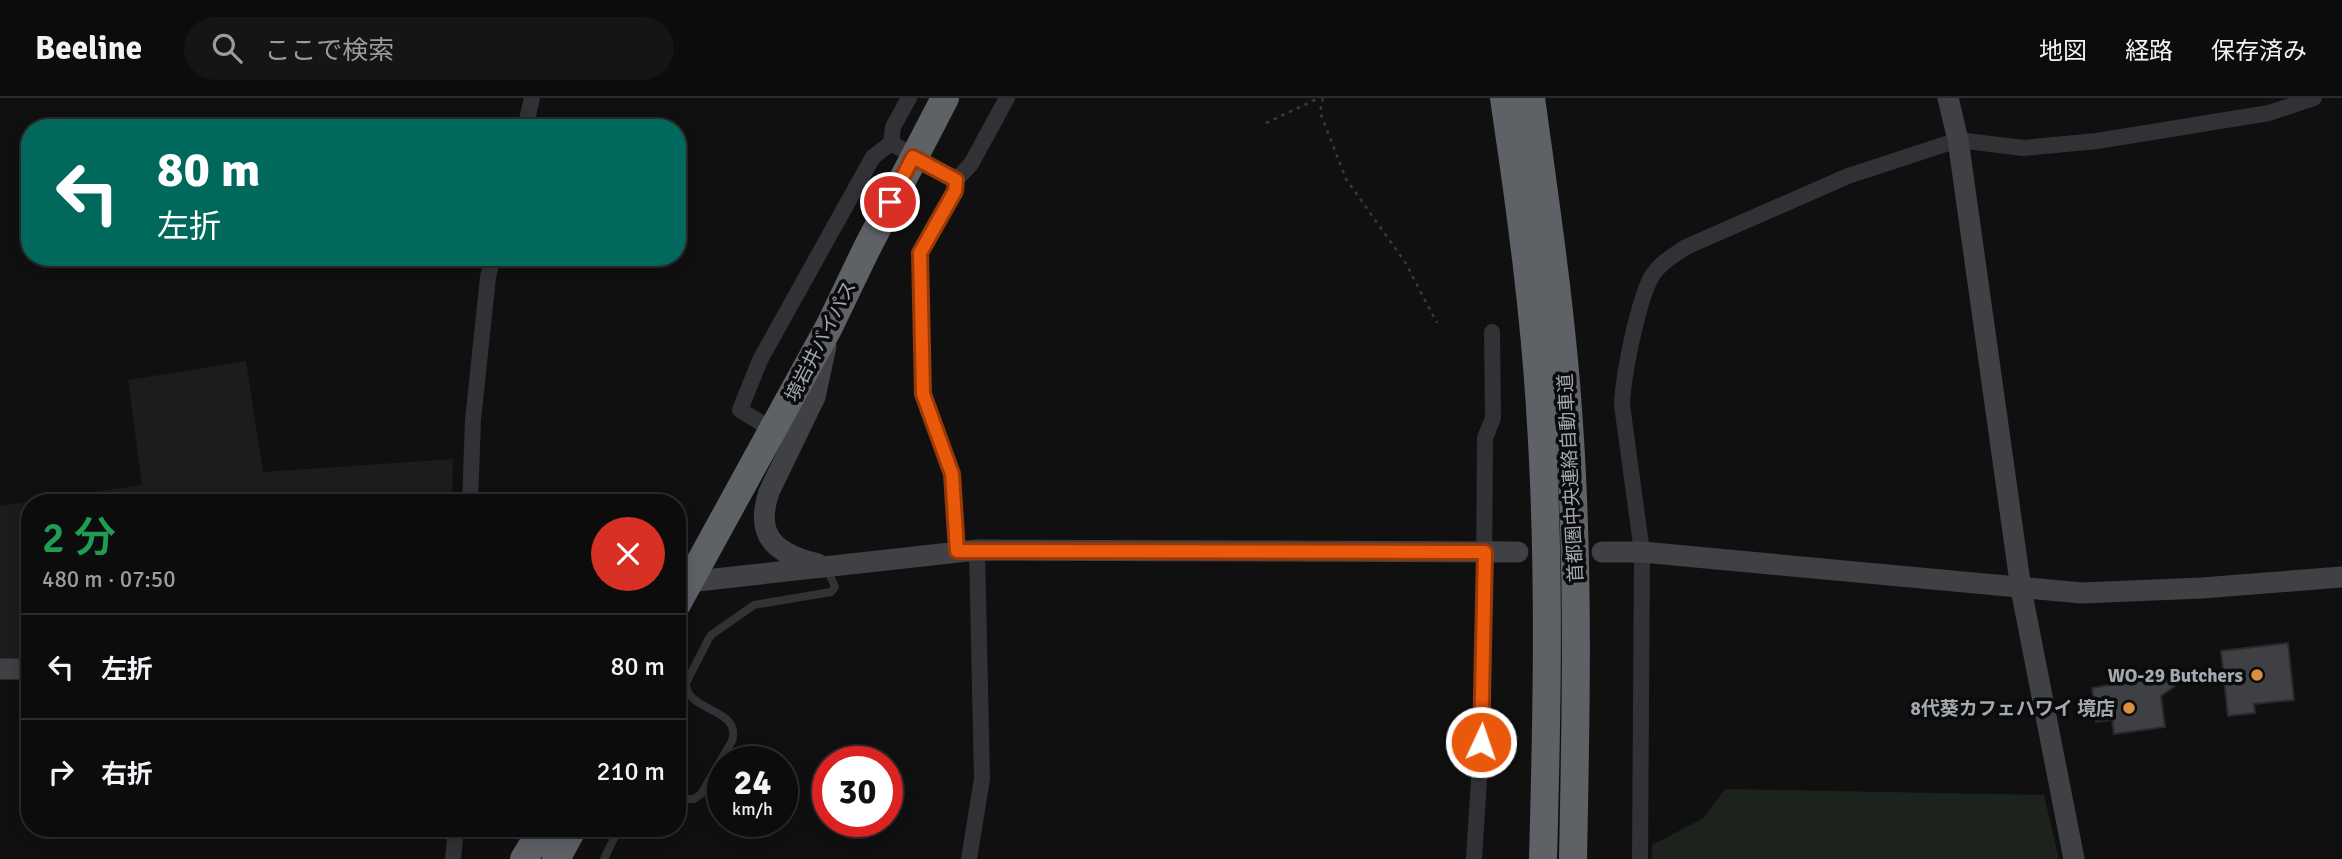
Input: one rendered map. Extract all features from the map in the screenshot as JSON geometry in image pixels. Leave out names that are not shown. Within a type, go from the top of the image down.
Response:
[{"type":"highway","name":"境岩井バイパス","points":[[686,582],[829,327],[902,150],[945,98]]},
{"type":"highway","name":"首都圏中央連絡自動車道","points":[[1504,98],[1528,268],[1541,424],[1547,579],[1544,859]]},
{"type":"highway","name":"首都圏中央連絡自動車道","points":[[1531,98],[1555,264],[1569,424],[1576,589],[1573,859]]},
{"type":"highway","points":[[1525,859],[1547,579]]},
{"type":"highway","points":[[524,859],[537,837]]},
{"type":"highway","points":[[556,859],[568,837]]},
{"type":"street","points":[[527,119],[532,98]]},
{"type":"street","points":[[909,98],[893,127],[902,150],[956,180]]},
{"type":"street","points":[[969,859],[982,779],[967,550],[952,474],[923,394],[920,253],[955,191],[956,180],[971,164],[1007,98]]},
{"type":"street","points":[[1948,98],[1958,140],[2021,589],[2074,859]]},
{"type":"street","points":[[1640,859],[1642,552],[1622,405],[1623,387],[1643,299],[1653,274],[1666,260],[1686,247],[1848,176],[1958,140],[2023,148],[2097,141],[2269,113],[2314,98]]},
{"type":"street","points":[[773,430],[740,410],[760,360],[873,157],[902,150]]},
{"type":"street","points":[[470,494],[473,420],[491,266]]},
{"type":"street","points":[[825,565],[801,560],[775,545],[768,536],[764,507],[815,397],[829,327]]},
{"type":"street","points":[[1474,859],[1483,715],[1485,438],[1493,418],[1492,332]]},
{"type":"street","points":[[686,588],[825,565],[967,550],[1518,552]]},
{"type":"street","points":[[1602,552],[1642,552],[2082,593],[2133,593],[2342,576]]},
{"type":"street","points":[[0,669],[21,669]]},
{"type":"street","points":[[453,859],[455,837]]},
{"type":"lane","points":[[686,800],[701,794],[735,733],[723,715],[690,698],[686,690],[708,640],[711,635],[754,605],[831,592],[835,587],[834,581],[825,565]]},
{"type":"lane","points":[[604,859],[615,837]]},
{"type":"path","points":[[1266,123],[1321,98],[1320,112],[1346,179],[1405,262],[1437,323]]},
{"type":"shaded area","points":[[246,361],[263,472],[453,459],[452,494],[81,494],[142,485],[128,380]]},
{"type":"shaded area","points":[[21,503],[21,659],[0,660],[0,506]]},
{"type":"shaded area","points":[[1725,789],[2044,795],[2059,859],[1652,859],[1652,845],[1704,818]]},
{"type":"building","name":"WO-29 Butchers","points":[[2288,643],[2294,700],[2254,704],[2255,713],[2228,716],[2221,651]]},
{"type":"building","name":"8代葵カフェハワイ 境店","points":[[2160,666],[2175,686],[2161,696],[2165,727],[2114,734],[2112,720],[2096,722],[2092,688],[2138,680]]},
{"type":"place","name":"WO-29 Butchers","points":[[2257,675]]},
{"type":"place","name":"8代葵カフェハワイ 境店","points":[[2129,708]]},
{"type":"route","points":[[890,202],[913,157],[956,180],[955,191],[945,212],[920,253],[923,394],[952,474],[957,551],[1485,552],[1481,742]]}]
